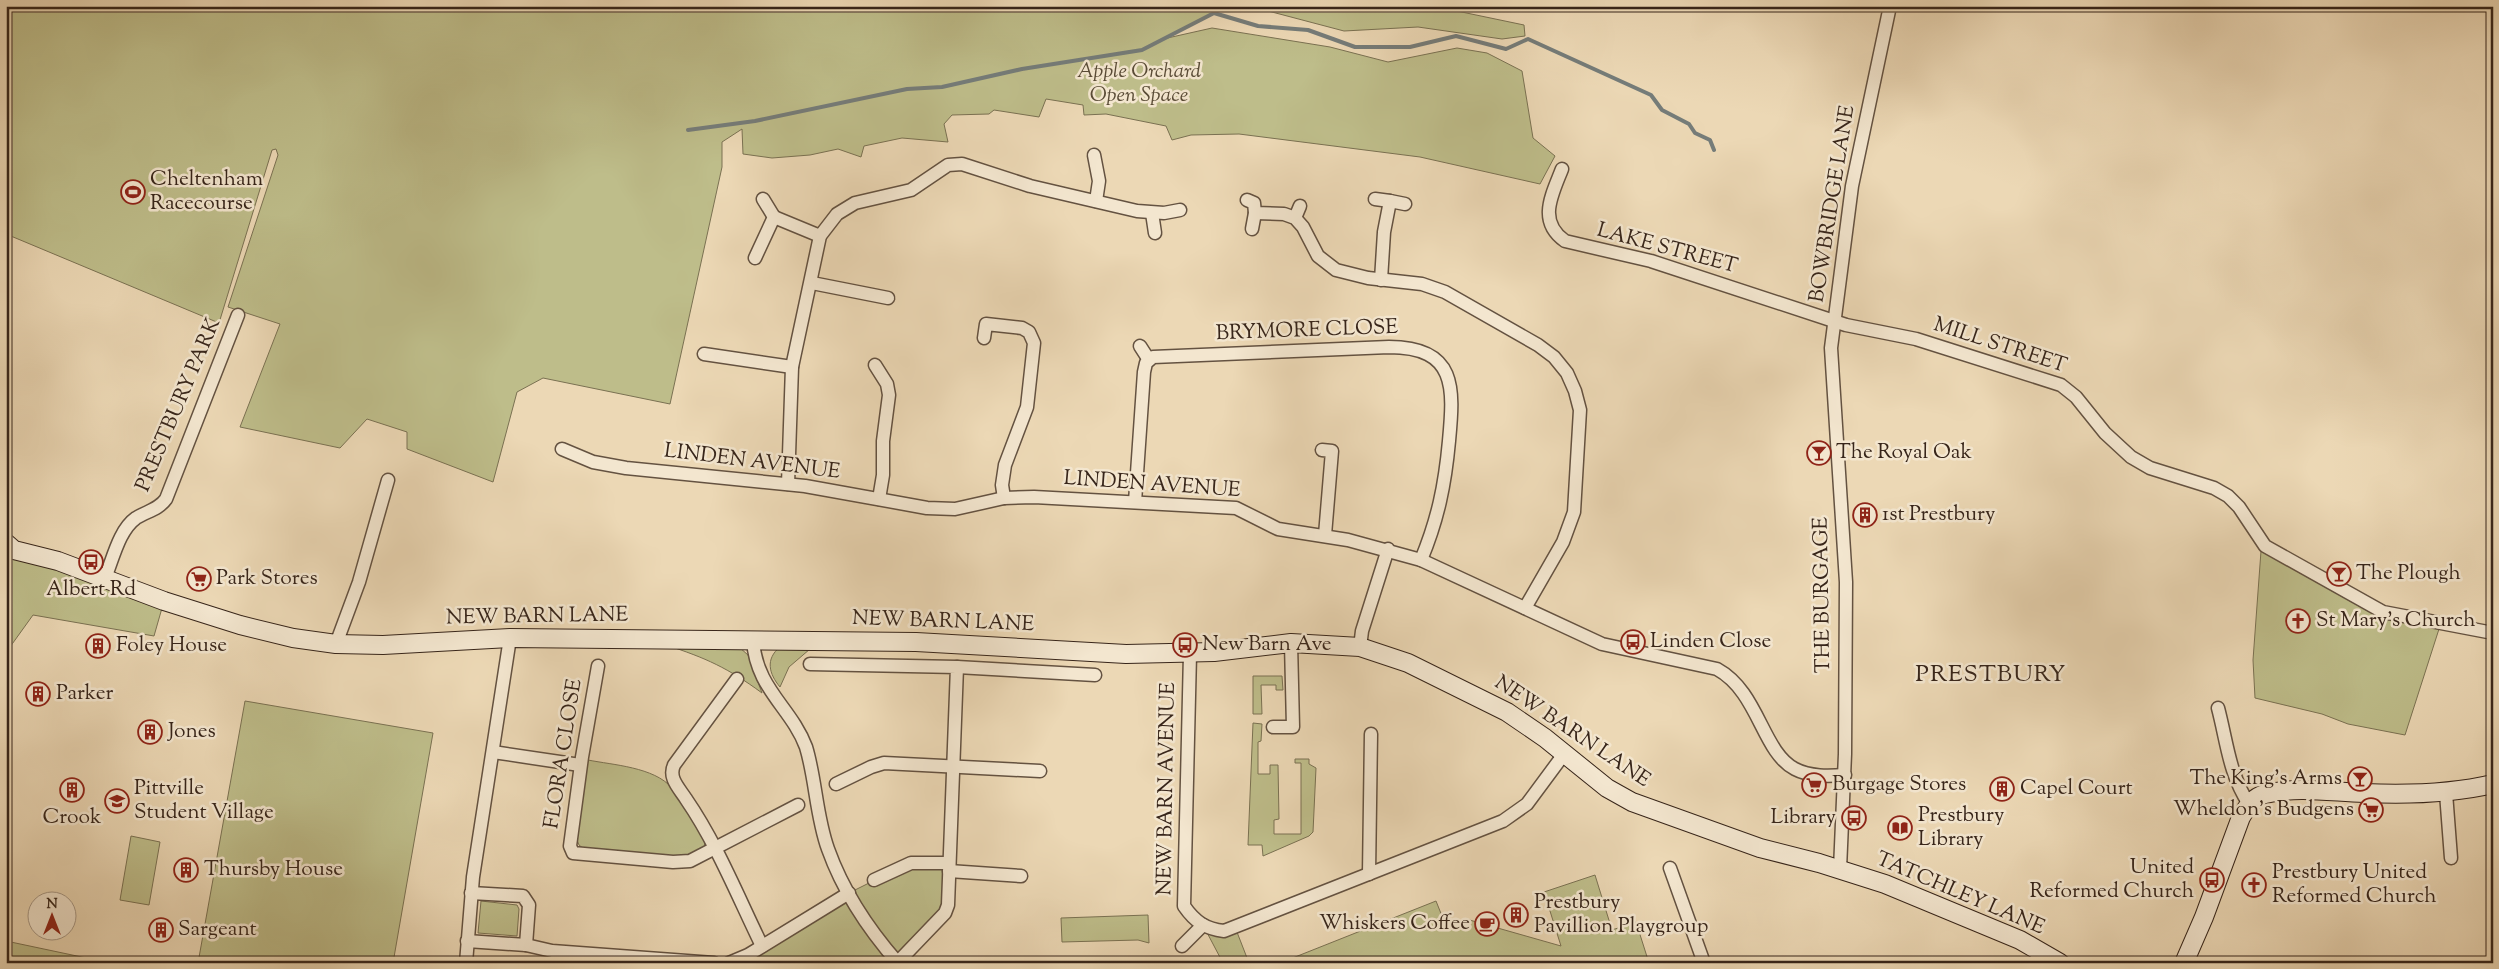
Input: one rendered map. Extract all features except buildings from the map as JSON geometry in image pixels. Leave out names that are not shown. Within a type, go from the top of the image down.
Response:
[{"type":"main road","name":"NEW BARN LANE","points":[[9,551],[105,578],[164,601],[258,630],[294,638],[336,644],[383,645],[510,638],[753,640],[972,643],[1115,654],[1190,654],[1291,644],[1360,647],[1408,663],[1489,702],[1525,724],[1607,788],[1632,802],[1760,848],[1840,869]]},
{"type":"main road","points":[[2184,963],[2204,917],[2241,817],[2249,804],[2260,796],[2282,791],[2318,790],[2380,794],[2446,793],[2493,784]]},
{"type":"main road","name":"TATCHLEY LANE","points":[[1840,869],[1885,884],[1984,924],[2020,940],[2060,963]]},
{"type":"street","name":"BOWBRIDGE LANE","points":[[1835,320],[1852,186],[1890,6]]},
{"type":"street","points":[[1094,155],[1099,181],[1096,201]]},
{"type":"street","points":[[788,484],[792,367],[812,283],[820,236],[830,220],[845,208],[865,200],[910,190],[923,184],[942,169],[955,164],[968,165],[1030,186],[1152,213],[1180,210]]},
{"type":"street","name":"LAKE STREET","points":[[1562,169],[1549,200],[1548,214],[1555,232],[1565,242],[1651,261],[1835,320]]},
{"type":"street","points":[[763,199],[774,218],[820,236]]},
{"type":"street","points":[[1376,199],[1404,204]]},
{"type":"street","points":[[1247,200],[1254,204],[1256,213],[1252,229]]},
{"type":"street","points":[[1381,280],[1384,232],[1390,201]]},
{"type":"street","points":[[1295,218],[1300,206]]},
{"type":"street","points":[[1152,213],[1155,233]]},
{"type":"street","points":[[1256,213],[1284,214],[1295,218],[1303,227],[1318,256],[1329,266],[1356,276],[1434,287],[1488,315],[1546,350],[1561,365],[1572,382],[1580,410],[1574,512],[1563,542],[1525,608]]},
{"type":"street","points":[[755,258],[774,218]]},
{"type":"street","points":[[812,283],[888,298]]},
{"type":"street","name":"PRESTBURY PARK","points":[[105,578],[127,528],[138,517],[159,507],[166,499],[238,315]]},
{"type":"street","name":"MILL STREET","points":[[1835,320],[1846,325],[1916,339],[2061,385],[2076,397],[2104,433],[2131,457],[2150,468],[2214,488],[2228,496],[2239,507],[2266,546],[2383,612],[2493,633]]},
{"type":"street","name":"THE BURGAGE","points":[[1835,320],[1831,348],[1832,382],[1846,582],[1845,776],[1840,869]]},
{"type":"street","points":[[984,338],[986,324],[1026,330],[1032,336],[1034,343],[1027,407],[1008,455],[1003,475],[1004,498]]},
{"type":"street","points":[[1135,502],[1144,368],[1149,360],[1140,346]]},
{"type":"street","name":"BRYMORE CLOSE","points":[[1149,360],[1158,355],[1389,347],[1415,349],[1432,357],[1448,378],[1452,403],[1444,493],[1433,531],[1421,560]]},
{"type":"street","points":[[704,354],[792,367]]},
{"type":"street","points":[[875,365],[887,384],[889,395],[884,427],[883,475],[879,499]]},
{"type":"street","name":"LINDEN AVENUE","points":[[562,450],[593,462],[626,468],[788,484],[947,510],[1004,498],[1034,497],[1236,508],[1278,529],[1325,536],[1388,549],[1421,560],[1614,647],[1717,669],[1730,677],[1743,691],[1779,754],[1789,765],[1808,774],[1845,776]]},
{"type":"street","points":[[1325,536],[1332,451]]},
{"type":"street","points":[[336,644],[359,582],[388,480]]},
{"type":"street","points":[[1360,647],[1362,631],[1388,549]]},
{"type":"street","points":[[466,963],[471,893],[510,638]]},
{"type":"street","points":[[753,640],[754,651],[762,677],[802,736],[806,747],[828,849],[849,893],[884,947],[898,962],[945,912],[948,905],[957,667]]},
{"type":"street","points":[[1273,727],[1293,727],[1291,644]]},
{"type":"street","name":"NEW BARN AVENUE","points":[[1190,654],[1184,906],[1203,925],[1224,932],[1369,874]]},
{"type":"street","points":[[810,664],[957,667],[1095,675]]},
{"type":"street","name":"FLORA CLOSE","points":[[598,666],[580,765],[570,846],[573,853],[679,863],[690,861],[715,850]]},
{"type":"street","points":[[737,679],[672,770],[674,780],[715,850],[762,946]]},
{"type":"street","points":[[2218,708],[2227,757],[2239,789],[2249,804]]},
{"type":"street","points":[[1371,734],[1369,874],[1512,816],[1532,797],[1564,754]]},
{"type":"street","points":[[493,752],[580,765]]},
{"type":"street","points":[[836,784],[871,766],[884,763],[1040,771]]},
{"type":"street","points":[[2446,793],[2450,858]]},
{"type":"street","points":[[715,850],[798,804]]},
{"type":"street","points":[[874,880],[911,863],[1021,876]]},
{"type":"street","points":[[1670,868],[1704,963]]},
{"type":"street","points":[[471,893],[523,896],[526,898],[529,904],[526,945]]},
{"type":"street","points":[[729,963],[748,955],[849,893]]},
{"type":"street","points":[[1182,946],[1203,925]]},
{"type":"street","points":[[467,941],[526,945],[552,951],[714,963]]},
{"type":"green space","name":"Apple Orchard Open Space","points":[[6,6],[1228,6],[1163,39],[1212,28],[1330,47],[1388,62],[1457,48],[1487,53],[1522,71],[1533,138],[1555,156],[1540,184],[1420,157],[1239,134],[1191,135],[1172,140],[1166,126],[1106,114],[1084,115],[1083,105],[1046,99],[1039,117],[994,110],[989,114],[952,115],[944,124],[948,142],[902,138],[864,146],[861,157],[838,149],[810,155],[772,158],[743,154],[742,129],[722,142],[722,167],[670,404],[543,378],[517,392],[493,482],[407,449],[407,432],[367,419],[340,448],[240,427],[280,324],[228,307],[278,155],[276,149],[272,150],[219,323],[6,234]]},
{"type":"green space","points":[[1433,6],[1524,25],[1525,36],[1502,39],[1418,27],[1344,31],[1253,7]]},
{"type":"green space","points":[[14,550],[164,601],[154,636],[33,615],[10,647],[6,670],[6,561]]},
{"type":"green space","points":[[2261,551],[2382,619],[2439,629],[2405,735],[2348,724],[2322,714],[2255,698],[2253,660]]},
{"type":"green space","points":[[666,645],[739,647],[748,655],[762,693],[716,664]]},
{"type":"green space","points":[[780,647],[810,649],[789,667],[780,687],[773,677],[770,667],[772,656]]},
{"type":"green space","points":[[1253,676],[1282,676],[1283,690],[1276,690],[1276,685],[1261,685],[1262,714],[1253,714]]},
{"type":"green space","points":[[245,701],[433,733],[393,963],[198,963]]},
{"type":"green space","points":[[1253,723],[1262,724],[1261,741],[1258,742],[1258,774],[1270,774],[1270,765],[1278,765],[1279,819],[1274,820],[1274,834],[1301,834],[1301,763],[1295,763],[1295,759],[1309,759],[1309,764],[1316,768],[1313,832],[1309,836],[1263,856],[1262,845],[1248,845]]},
{"type":"green space","points":[[588,760],[644,771],[664,781],[677,794],[690,814],[705,841],[704,849],[687,858],[584,849],[577,840]]},
{"type":"green space","points":[[131,836],[160,842],[149,905],[120,900]]},
{"type":"green space","points":[[949,863],[948,905],[898,963],[762,963],[753,952],[849,893],[901,867]]},
{"type":"green space","points":[[1595,875],[1612,930],[1636,922],[1649,963],[1280,963],[1436,901],[1446,926],[1466,919],[1561,946],[1544,892]]},
{"type":"green space","points":[[481,901],[517,905],[519,909],[517,936],[478,933]]},
{"type":"green space","points":[[1148,915],[1149,943],[1138,940],[1062,942],[1061,918]]},
{"type":"green space","points":[[1203,925],[1235,927],[1249,963],[1223,963]]},
{"type":"green space","points":[[6,941],[110,963],[6,963]]},
{"type":"waterway","points":[[688,130],[755,121],[907,89],[942,87],[1022,69],[1142,50],[1214,13],[1258,26],[1308,30],[1355,47],[1410,47],[1456,36],[1506,49],[1528,39],[1651,95],[1662,110],[1689,124],[1695,133],[1710,140],[1714,150]]},
{"type":"place","name":"Cheltenham Racecourse","points":[[133,192]]},
{"type":"place","name":"The Royal Oak","points":[[1819,453]]},
{"type":"place","name":"1st Prestbury","points":[[1865,515]]},
{"type":"place","name":"Albert Rd","points":[[91,562]]},
{"type":"place","name":"The Plough","points":[[2339,574]]},
{"type":"place","name":"Park Stores","points":[[199,579]]},
{"type":"place","name":"St Mary's Church","points":[[2298,621]]},
{"type":"place","name":"Linden Close","points":[[1633,642]]},
{"type":"place","name":"New Barn Ave","points":[[1185,645]]},
{"type":"place","name":"Foley House","points":[[98,646]]},
{"type":"place","name":"Parker","points":[[38,694]]},
{"type":"place","name":"Jones","points":[[150,732]]},
{"type":"place","name":"The King's Arms","points":[[2360,779]]},
{"type":"place","name":"Burgage Stores","points":[[1814,785]]},
{"type":"place","name":"Capel Court","points":[[2002,789]]},
{"type":"place","name":"Crook","points":[[72,790]]},
{"type":"place","name":"Pittville Student Village","points":[[117,801]]},
{"type":"place","name":"Wheldon's Budgens","points":[[2371,810]]},
{"type":"place","name":"Library","points":[[1854,818]]},
{"type":"place","name":"Prestbury Library","points":[[1900,828]]},
{"type":"place","name":"Thursby House","points":[[186,870]]},
{"type":"place","name":"United Reformed Church","points":[[2212,880]]},
{"type":"place","name":"Prestbury United Reformed Church","points":[[2254,885]]},
{"type":"place","name":"Prestbury Pavillion Playgroup","points":[[1516,915]]},
{"type":"place","name":"Whiskers Coffee","points":[[1487,924]]},
{"type":"place","name":"Sargeant","points":[[161,930]]},
{"type":"district","name":"PRESTBURY","points":[[1991,675]]}]
